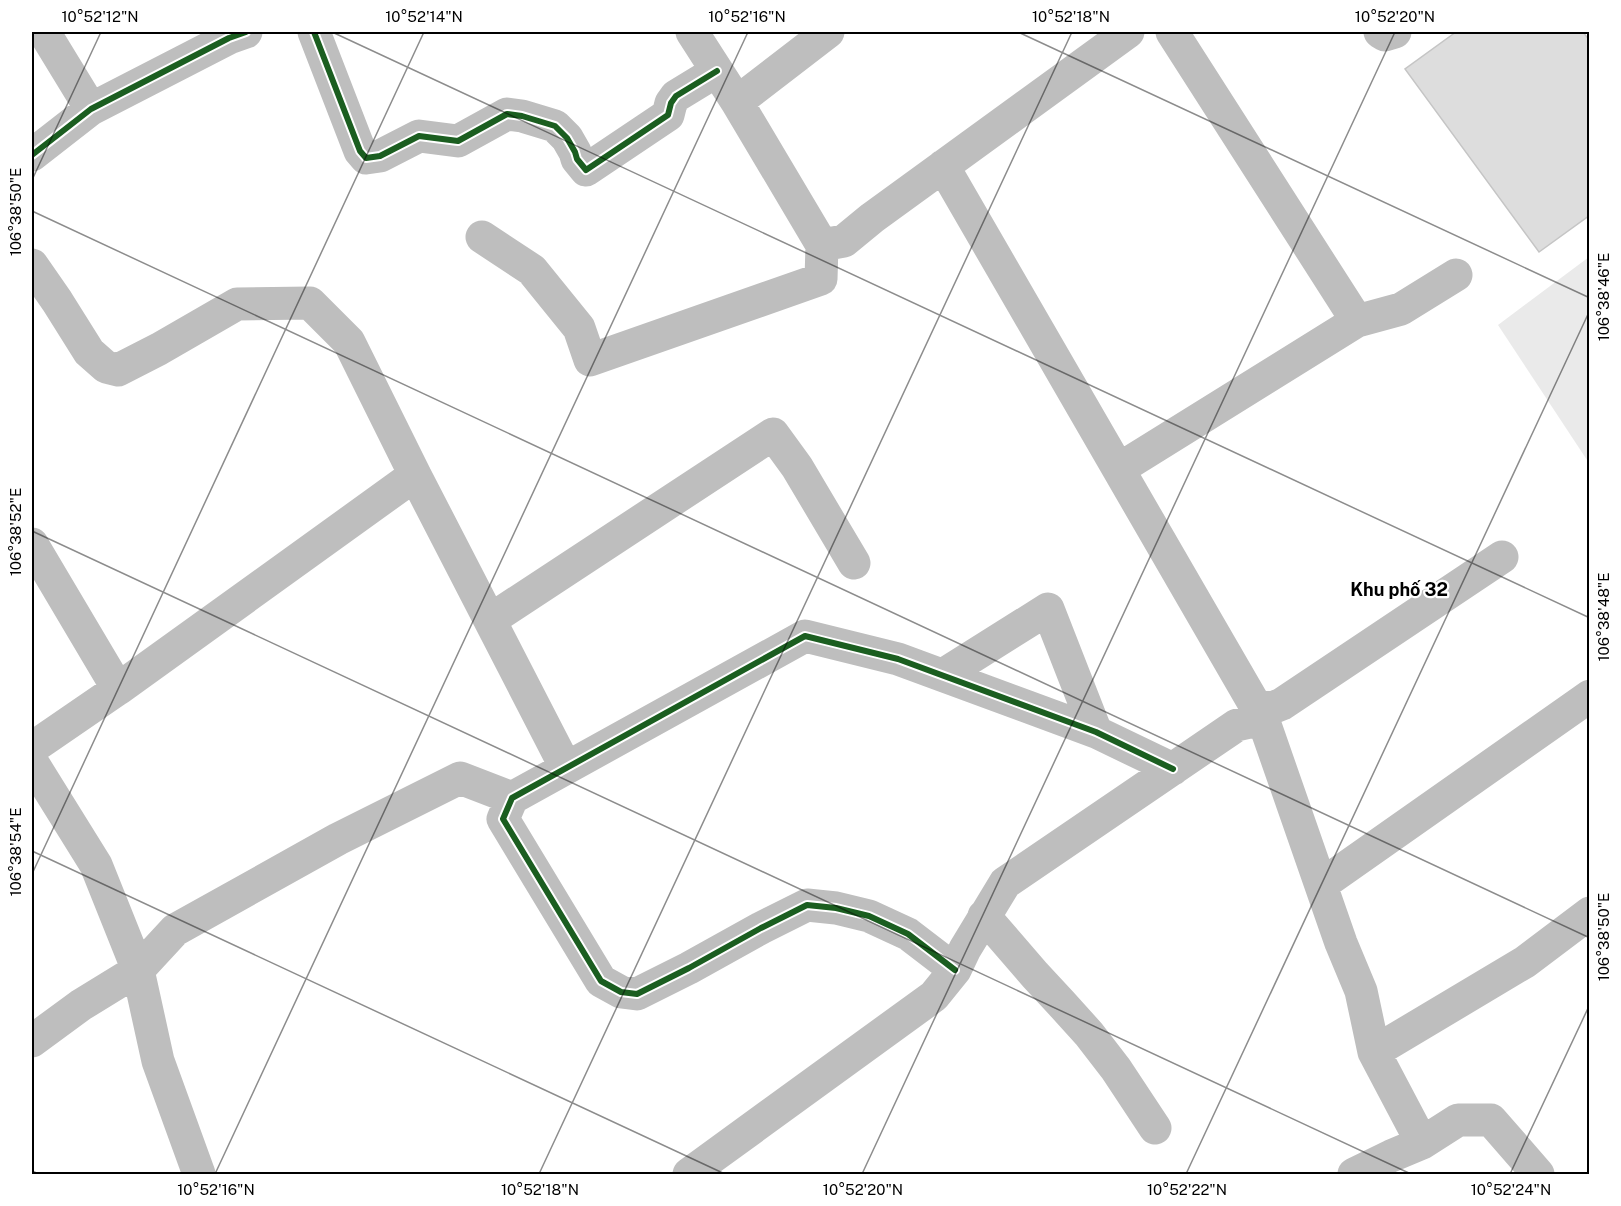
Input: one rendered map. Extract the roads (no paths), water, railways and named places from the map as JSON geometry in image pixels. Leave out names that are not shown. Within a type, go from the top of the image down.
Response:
[{"type":"street","points":[[44,32],[91,109]]},
{"type":"street","points":[[314,32],[360,151],[366,158],[380,156],[419,136],[459,141],[507,114],[555,126],[567,138],[576,152],[577,159],[586,170],[668,115],[671,103],[676,96],[717,71]]},
{"type":"street","points":[[482,237],[532,270],[579,328],[590,360],[821,279],[822,245],[692,32]]},
{"type":"street","points":[[736,102],[828,32]]},
{"type":"street","points":[[822,245],[844,241],[872,218],[1128,32]]},
{"type":"street","points":[[1172,32],[1357,321]]},
{"type":"street","points":[[1380,32],[1384,35],[1395,32]]},
{"type":"street","points":[[32,156],[91,109],[234,34]]},
{"type":"street","points":[[943,166],[1259,713],[1341,943],[1361,991],[1374,1052],[1422,1143]]},
{"type":"street","points":[[32,265],[57,300],[88,352],[106,367],[118,370],[237,304],[310,303],[349,342],[566,768]]},
{"type":"street","points":[[1119,469],[1357,321],[1401,309],[1456,275]]},
{"type":"street","points":[[490,620],[773,434],[797,467],[854,562]]},
{"type":"street","points":[[32,748],[415,475]]},
{"type":"street","points":[[32,544],[118,688]]},
{"type":"street","points":[[689,1174],[934,996],[955,970],[965,948],[1005,883],[1237,725],[1282,704],[1502,557]]},
{"type":"street","points":[[943,675],[1048,609],[1096,732]]},
{"type":"street","points":[[955,970],[908,934],[869,916],[836,908],[807,905],[637,994],[621,992],[601,981],[503,819],[512,798],[806,636],[898,659],[943,675],[1096,732],[1173,769]]},
{"type":"street","points":[[1321,885],[1590,696]]},
{"type":"street","points":[[32,762],[96,865],[138,970],[158,1061],[199,1174]]},
{"type":"street","points":[[32,1041],[81,1005],[138,970],[175,930],[338,839],[460,778],[512,798]]},
{"type":"street","points":[[1374,1052],[1526,962],[1590,913]]},
{"type":"street","points":[[984,916],[1089,1034],[1116,1069],[1155,1128]]},
{"type":"street","points":[[1354,1174],[1422,1143],[1458,1120],[1491,1120],[1538,1174]]},
{"type":"district","name":"Khu phố 32","points":[[1399,590]]}]
